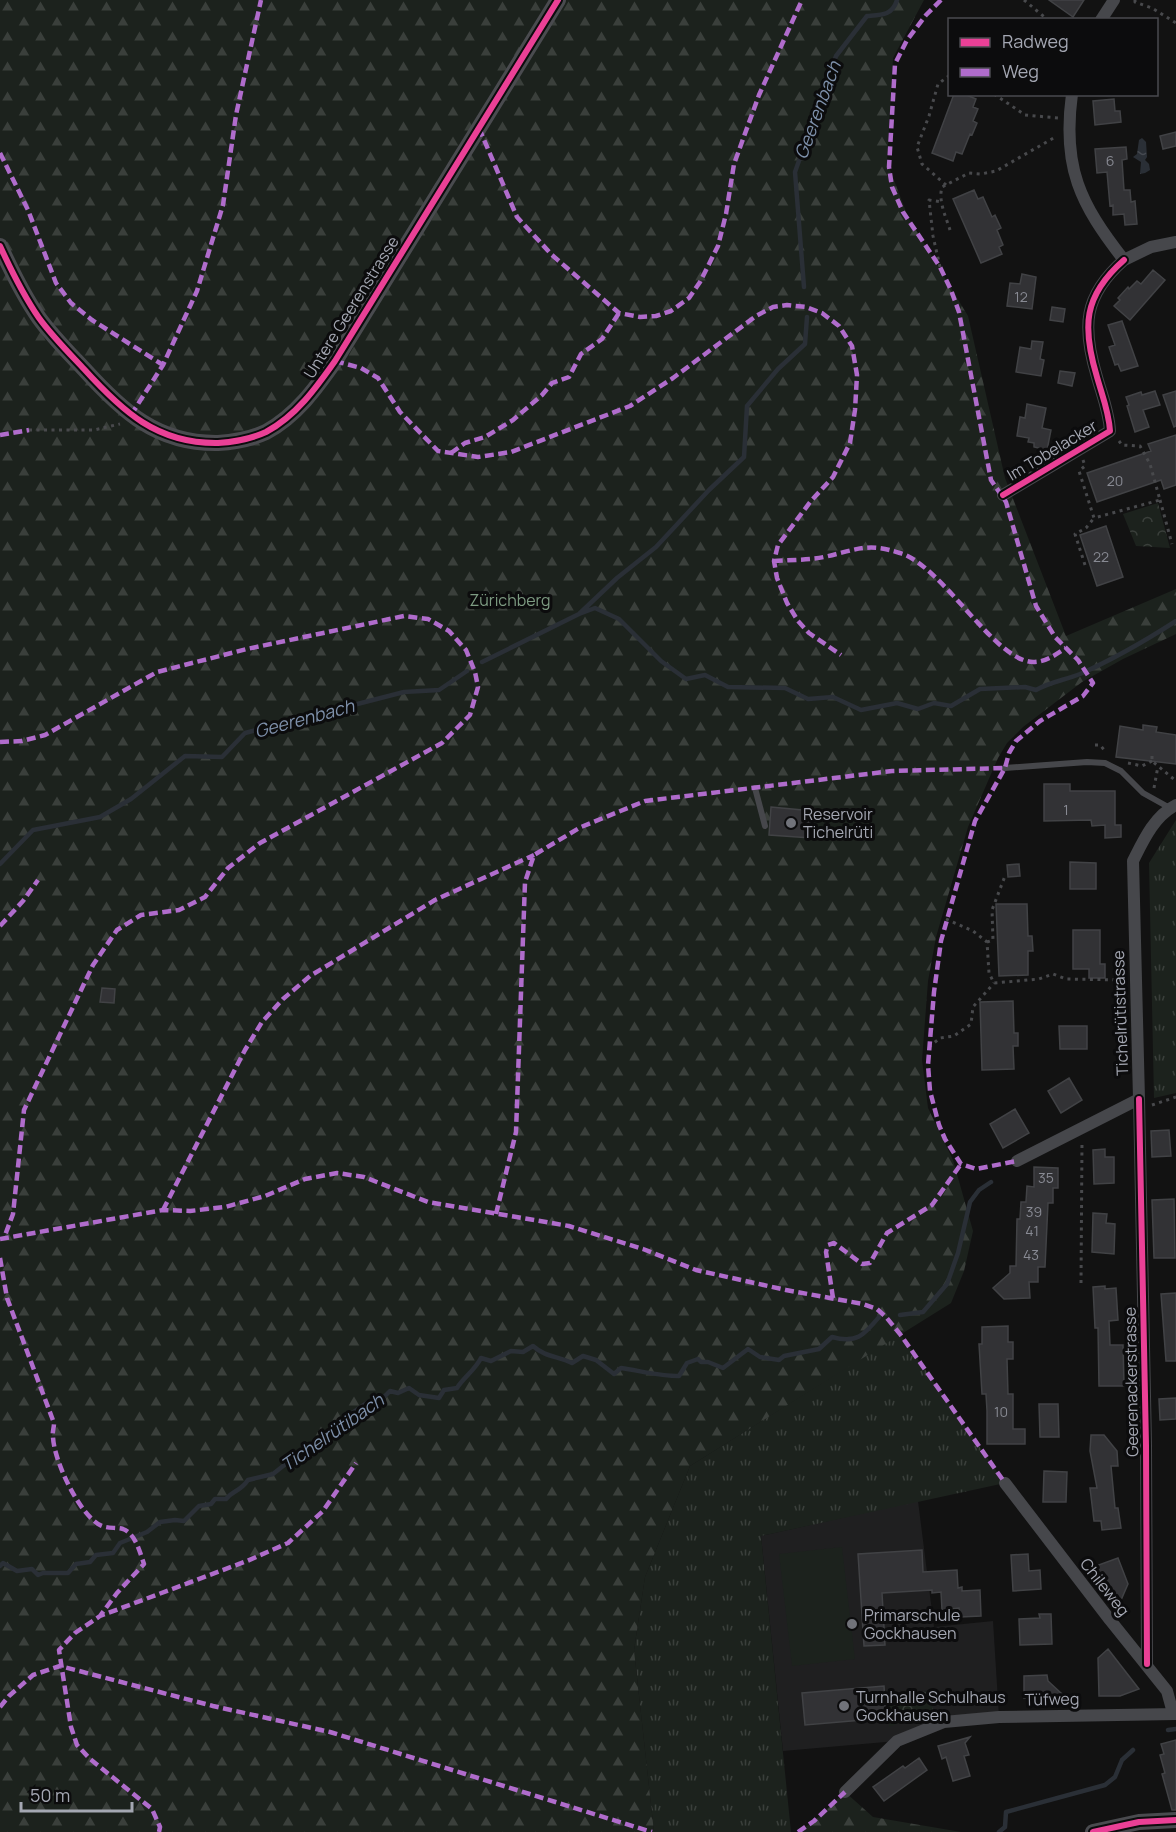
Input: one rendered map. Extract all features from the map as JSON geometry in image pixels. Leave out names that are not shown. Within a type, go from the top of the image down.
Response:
[{"type":"street","name":"Untere Geerenstrasse","points":[[0,246],[40,319],[106,394],[131,416],[153,428],[192,442],[225,442],[253,437],[268,431],[302,405],[335,361],[558,0]]},
{"type":"street","points":[[1102,18],[1114,0]]},
{"type":"street","points":[[1072,96],[1069,125],[1070,153],[1076,180],[1086,206],[1102,233],[1124,260]]},
{"type":"street","name":"Im Tobelacker","points":[[1003,495],[1110,431],[1109,416],[1087,340],[1088,318],[1093,300],[1100,286],[1124,260],[1151,247],[1176,242]]},
{"type":"street","name":"Tichelrütistrasse","points":[[1139,1104],[1133,861],[1147,832],[1173,806]]},
{"type":"street","points":[[1017,1161],[1139,1104]]},
{"type":"street","name":"Geerenackerstrasse","points":[[1139,1104],[1146,1433],[1147,1664]]},
{"type":"street","name":"Chileweg","points":[[1005,1483],[1167,1691],[1175,1714]]},
{"type":"street","name":"Tüfweg","points":[[845,1792],[897,1741],[944,1722],[999,1717],[1175,1714]]},
{"type":"street","points":[[1092,1832],[1139,1822],[1176,1820]]},
{"type":"lane","points":[[1005,768],[1087,762],[1105,763],[1121,771],[1143,793],[1173,806]]},
{"type":"lane","points":[[755,788],[765,826]]},
{"type":"path","points":[[1024,0],[1046,18]]},
{"type":"path","points":[[1135,0],[1176,23]]},
{"type":"path","points":[[946,185],[922,164],[917,147],[938,84],[948,76]]},
{"type":"path","points":[[997,96],[1025,115],[1069,125]]},
{"type":"path","points":[[950,230],[941,192],[946,185],[969,173],[981,174],[996,171],[1069,125]]},
{"type":"path","points":[[940,267],[933,236],[929,200],[942,202]]},
{"type":"path","points":[[29,430],[94,430],[119,425],[131,416]]},
{"type":"path","points":[[1110,431],[1122,445],[1140,446],[1150,464],[1172,544]]},
{"type":"path","points":[[1078,450],[1086,466],[1079,471],[1094,518]]},
{"type":"path","points":[[1085,565],[1075,534],[1086,528],[1094,518],[1160,500]]},
{"type":"path","points":[[1095,745],[1100,745],[1108,754]]},
{"type":"path","points":[[1152,756],[1152,761]]},
{"type":"path","points":[[1123,762],[1142,766],[1152,761]]},
{"type":"path","points":[[1152,761],[1176,781]]},
{"type":"path","points":[[1153,791],[1158,766]]},
{"type":"path","points":[[987,942],[993,940],[992,910],[1005,876]]},
{"type":"path","points":[[946,919],[973,931],[987,942],[989,974],[994,983]]},
{"type":"path","points":[[929,1047],[940,1038],[954,1036],[971,1024],[973,1007],[994,983],[1039,979],[1053,974],[1066,979],[1135,980]]},
{"type":"path","points":[[1139,1104],[1176,1097]]},
{"type":"path","points":[[1081,1283],[1082,1129]]},
{"type":"shaded area","name":"Primarschule Gockhausen","points":[[918,1501],[934,1627],[993,1621],[999,1717],[944,1722],[897,1741],[783,1751],[761,1536]]},
{"type":"green space","name":"Zürichberg","points":[[0,0],[924,0],[893,58],[887,162],[908,217],[968,316],[1005,478],[1066,636],[1176,589],[1176,634],[1123,659],[1082,682],[1023,727],[1007,743],[998,758],[968,827],[936,937],[928,981],[922,1060],[928,1108],[953,1160],[973,1231],[964,1271],[951,1303],[690,1466],[645,1577],[634,1650],[654,1832],[0,1832]]},
{"type":"green space","points":[[1158,503],[1170,548],[1136,546],[1123,514]]},
{"type":"green space","points":[[1176,820],[1176,1093],[1154,1098],[1149,863]]},
{"type":"green space","points":[[900,1334],[1005,1483],[761,1536],[791,1832],[654,1832],[634,1650],[645,1577],[690,1466]]},
{"type":"green space","points":[[842,1547],[855,1659],[792,1666],[779,1554]]},
{"type":"green space","points":[[931,1691],[933,1710],[889,1727],[887,1694]]},
{"type":"green space","points":[[845,1792],[873,1817],[961,1832],[798,1832],[814,1821]]},
{"type":"water","points":[[1142,138],[1146,142],[1147,157],[1145,160],[1150,170],[1140,174],[1141,162],[1133,157],[1137,154],[1139,140]]},
{"type":"building","points":[[1049,0],[1084,0],[1073,17]]},
{"type":"building","points":[[953,96],[969,96],[976,99],[973,107],[978,109],[973,121],[977,123],[962,154],[956,152],[953,161],[932,153]]},
{"type":"building","points":[[1114,99],[1115,111],[1120,111],[1121,122],[1095,125],[1093,101]]},
{"type":"building","points":[[1176,132],[1176,146],[1163,149],[1160,136]]},
{"type":"building","points":[[1126,147],[1127,159],[1122,160],[1124,190],[1130,190],[1131,202],[1135,201],[1137,224],[1125,225],[1124,214],[1113,215],[1107,172],[1097,173],[1095,149]]},
{"type":"building","points":[[974,190],[978,199],[983,197],[992,217],[995,215],[1001,228],[997,230],[1003,245],[999,247],[1002,254],[981,263],[953,199]]},
{"type":"building","points":[[1153,270],[1165,280],[1130,320],[1114,306],[1128,287],[1129,289],[1137,281],[1141,284]]},
{"type":"building","points":[[1022,274],[1036,277],[1032,309],[1007,306],[1010,283],[1020,284]]},
{"type":"building","points":[[1052,307],[1065,309],[1063,322],[1050,320]]},
{"type":"building","points":[[1122,321],[1138,366],[1121,371],[1118,364],[1115,365],[1109,347],[1115,345],[1108,325]]},
{"type":"building","points":[[1032,341],[1043,342],[1040,359],[1044,360],[1041,376],[1016,372],[1020,347],[1031,349]]},
{"type":"building","points":[[1060,371],[1075,373],[1072,386],[1058,383]]},
{"type":"building","points":[[1155,391],[1160,405],[1143,410],[1149,427],[1135,432],[1126,397],[1141,392],[1142,395]]},
{"type":"building","points":[[1176,391],[1176,426],[1174,427],[1163,395]]},
{"type":"building","points":[[1027,404],[1046,408],[1042,428],[1051,430],[1047,450],[1034,447],[1034,443],[1028,442],[1029,438],[1017,436],[1020,417],[1025,418]]},
{"type":"building","points":[[1176,435],[1176,485],[1164,489],[1161,480],[1097,502],[1087,473],[1151,451],[1148,444]]},
{"type":"building","points":[[1106,526],[1123,577],[1097,586],[1080,535]]},
{"type":"building","points":[[1143,725],[1157,727],[1156,732],[1176,735],[1176,764],[1116,757],[1120,726],[1143,730]]},
{"type":"building","points":[[1044,784],[1070,784],[1070,791],[1115,791],[1115,825],[1121,825],[1121,837],[1105,838],[1105,825],[1092,826],[1091,820],[1044,821]]},
{"type":"building","name":"Reservoir Tichelrüti","points":[[771,807],[813,811],[811,838],[769,835]]},
{"type":"building","points":[[1070,862],[1096,863],[1096,889],[1070,889]]},
{"type":"building","points":[[1019,864],[1020,876],[1008,877],[1007,865]]},
{"type":"building","points":[[996,904],[1027,904],[1028,936],[1032,936],[1033,951],[1028,951],[1028,975],[999,976]]},
{"type":"building","points":[[1073,930],[1100,930],[1100,964],[1105,964],[1105,978],[1089,978],[1089,969],[1073,969]]},
{"type":"building","points":[[102,988],[115,989],[114,1003],[100,1002]]},
{"type":"building","points":[[1013,1001],[1014,1033],[1018,1033],[1018,1046],[1013,1046],[1014,1069],[982,1070],[980,1002]]},
{"type":"building","points":[[1059,1026],[1087,1026],[1087,1049],[1060,1049]]},
{"type":"building","points":[[1069,1078],[1082,1100],[1061,1113],[1048,1091]]},
{"type":"building","points":[[1015,1109],[1029,1133],[1003,1148],[990,1124]]},
{"type":"building","points":[[1169,1130],[1171,1156],[1152,1157],[1151,1131]]},
{"type":"building","points":[[1105,1149],[1105,1157],[1114,1157],[1114,1183],[1094,1184],[1093,1150]]},
{"type":"building","points":[[1034,1167],[1058,1168],[1058,1188],[1053,1188],[1053,1203],[1048,1203],[1045,1267],[1038,1267],[1038,1282],[1029,1282],[1030,1298],[1004,1299],[993,1288],[1010,1273],[1010,1266],[1016,1266],[1017,1219],[1020,1219],[1021,1202],[1026,1202],[1027,1186],[1034,1187]]},
{"type":"building","points":[[1174,1199],[1175,1258],[1154,1258],[1152,1200]]},
{"type":"building","points":[[1093,1213],[1107,1214],[1106,1223],[1115,1224],[1114,1254],[1092,1252]]},
{"type":"building","points":[[1105,1286],[1105,1289],[1116,1288],[1118,1320],[1109,1321],[1110,1345],[1123,1345],[1124,1386],[1099,1386],[1098,1328],[1095,1328],[1093,1287]]},
{"type":"building","points":[[1176,1293],[1176,1361],[1166,1361],[1161,1294]]},
{"type":"building","points":[[1008,1326],[1008,1342],[1013,1342],[1013,1359],[1007,1359],[1008,1394],[1013,1394],[1013,1429],[1025,1429],[1025,1444],[987,1444],[986,1394],[982,1394],[979,1344],[982,1344],[982,1327]]},
{"type":"building","points":[[1176,1398],[1176,1419],[1160,1420],[1159,1399]]},
{"type":"building","points":[[1039,1404],[1058,1404],[1059,1437],[1040,1437]]},
{"type":"building","points":[[1091,1435],[1104,1435],[1117,1451],[1118,1466],[1111,1466],[1115,1508],[1118,1508],[1121,1528],[1102,1530],[1101,1521],[1094,1521],[1090,1488],[1097,1488],[1090,1451]]},
{"type":"building","points":[[1044,1471],[1067,1472],[1066,1502],[1043,1502]]},
{"type":"building","points":[[922,1550],[923,1572],[957,1570],[958,1588],[962,1587],[962,1591],[980,1590],[981,1616],[960,1617],[959,1608],[942,1610],[941,1592],[932,1593],[932,1590],[882,1593],[885,1645],[864,1646],[858,1554]]},
{"type":"building","points":[[1028,1554],[1029,1571],[1040,1570],[1041,1589],[1013,1591],[1011,1555]]},
{"type":"building","points":[[1118,1558],[1128,1584],[1121,1600],[1093,1567]]},
{"type":"building","points":[[1039,1614],[1051,1614],[1052,1644],[1020,1645],[1019,1619],[1040,1618]]},
{"type":"building","points":[[1108,1649],[1139,1689],[1120,1696],[1099,1696],[1098,1658]]},
{"type":"building","points":[[1047,1675],[1048,1681],[1063,1695],[1024,1698],[1024,1676]]},
{"type":"building","name":"Turnhalle Schulhaus Gockhausen","points":[[884,1686],[886,1718],[805,1725],[802,1693]]},
{"type":"building","points":[[970,1737],[965,1743],[969,1755],[964,1756],[970,1776],[953,1781],[946,1757],[942,1759],[938,1746]]},
{"type":"building","points":[[1176,1740],[1176,1810],[1172,1810],[1162,1774],[1165,1773],[1160,1755],[1164,1754],[1161,1744]]},
{"type":"building","points":[[919,1758],[927,1770],[884,1801],[873,1787]]},
{"type":"waterway","name":"Geerenbach","points":[[804,287],[795,172],[836,56],[867,16],[889,12],[897,0]]},
{"type":"waterway","name":"Geerenbach","points":[[482,662],[579,614],[617,578],[656,547],[709,490],[744,457],[747,406],[778,369],[805,344],[807,317]]},
{"type":"waterway","points":[[579,614],[595,608],[619,619],[661,661],[686,679],[705,675],[728,687],[785,688],[808,699],[833,697],[861,710],[897,703],[918,709],[934,703],[951,706],[980,689],[1025,687],[1036,690],[1105,662],[1176,621]]},
{"type":"waterway","name":"Geerenbach","points":[[0,864],[33,830],[100,817],[131,799],[185,756],[222,757],[245,733],[404,692],[439,690],[467,671]]},
{"type":"waterway","name":"Tichelrütibach","points":[[900,1315],[923,1312],[947,1284],[958,1253],[970,1202],[979,1190],[991,1182]]},
{"type":"waterway","name":"Tichelrütibach","points":[[0,1566],[3,1563],[17,1571],[32,1569],[38,1575],[68,1573],[76,1564],[90,1562],[96,1555],[113,1553],[120,1543],[147,1532],[160,1522],[184,1521],[199,1506],[211,1504],[215,1499],[226,1499],[248,1480],[273,1474],[307,1447],[320,1440],[339,1422],[368,1402],[385,1396],[390,1391],[398,1393],[409,1388],[419,1395],[439,1398],[444,1390],[457,1388],[481,1358],[491,1361],[511,1351],[523,1352],[533,1346],[542,1352],[572,1363],[583,1356],[596,1360],[614,1374],[621,1368],[679,1376],[687,1363],[698,1359],[701,1362],[708,1362],[723,1368],[748,1349],[760,1357],[779,1360],[784,1356],[819,1349],[832,1337],[848,1339],[859,1336],[869,1329],[879,1317]]},
{"type":"waterway","points":[[1168,1730],[1176,1729]]},
{"type":"waterway","points":[[999,1832],[1005,1827],[1006,1812],[1105,1785],[1115,1777],[1122,1760],[1133,1750]]},
{"type":"marked path","points":[[131,415],[163,365],[197,291],[223,205],[236,115],[261,0]]},
{"type":"marked path","points":[[479,128],[517,217],[552,255],[619,313],[640,317],[656,316],[671,311],[689,298],[700,282],[718,246],[734,164],[759,95],[802,0]]},
{"type":"marked path","points":[[941,0],[907,40],[895,64],[889,167],[892,187],[903,212],[940,267],[959,312],[991,480],[1006,502],[1036,606],[1055,637],[1078,660],[1093,683],[1083,696],[1040,721],[1016,741],[1009,753],[1005,768],[975,821],[941,941],[928,1065],[930,1091],[939,1125],[961,1164],[976,1169],[1017,1161]]},
{"type":"marked path","points":[[0,153],[28,210],[56,283],[71,303],[92,320],[163,365]]},
{"type":"marked path","points":[[335,361],[361,368],[378,378],[400,412],[438,451],[478,457],[511,452],[630,406],[673,378],[756,316],[773,307],[787,305],[806,307],[822,313],[839,326],[852,346],[857,375],[850,443],[833,477],[811,501],[778,545],[774,561],[777,578],[787,603],[798,621],[809,633],[841,655]]},
{"type":"marked path","points":[[451,453],[465,443],[485,437],[513,420],[542,395],[552,383],[569,377],[581,354],[602,339],[619,313]]},
{"type":"marked path","points":[[0,435],[29,430]]},
{"type":"marked path","points":[[774,561],[818,558],[870,548],[900,553],[916,561],[933,575],[985,630],[1018,658],[1038,662],[1066,648]]},
{"type":"marked path","points":[[0,742],[22,741],[45,735],[157,672],[247,649],[404,616],[428,619],[449,631],[466,650],[478,687],[470,715],[442,743],[260,843],[228,868],[205,897],[179,910],[141,915],[117,930],[93,965],[24,1110],[13,1214],[4,1238]]},
{"type":"marked path","points":[[496,1214],[516,1132],[525,882],[534,855],[581,827],[645,801],[892,771],[1005,768]]},
{"type":"marked path","points":[[163,1210],[245,1050],[262,1022],[283,999],[310,976],[435,900],[534,855]]},
{"type":"marked path","points":[[0,926],[23,901],[38,880]]},
{"type":"marked path","points":[[833,1298],[826,1252],[828,1245],[834,1243],[862,1264],[870,1263],[887,1233],[932,1205],[961,1164]]},
{"type":"marked path","points":[[0,1239],[163,1210],[190,1211],[225,1207],[265,1196],[305,1179],[337,1173],[364,1177],[428,1202],[569,1226],[643,1249],[696,1270],[863,1304],[877,1309],[900,1334],[1005,1483]]},
{"type":"marked path","points":[[0,1258],[7,1298],[54,1423],[54,1447],[69,1486],[92,1519],[100,1525],[123,1529],[131,1535],[144,1564],[117,1593],[100,1616]]},
{"type":"marked path","points":[[159,1832],[160,1827],[152,1809],[90,1759],[77,1745],[71,1727],[59,1650],[75,1633],[100,1616],[247,1561],[288,1543],[323,1511],[356,1463]]},
{"type":"marked path","points":[[0,1707],[33,1675],[60,1666],[213,1706],[330,1732],[652,1832]]},
{"type":"marked path","points":[[798,1832],[814,1821],[845,1792]]},
{"type":"cycle path","points":[[0,246],[28,300],[49,331],[112,398],[142,422],[177,438],[196,442],[230,442],[266,432],[296,410],[335,361],[558,0]]},
{"type":"cycle path","points":[[1003,495],[1110,431],[1107,410],[1092,359],[1088,328],[1093,300],[1100,286],[1124,260]]},
{"type":"cycle path","points":[[1139,1099],[1146,1445],[1147,1664]]},
{"type":"cycle path","points":[[1093,1832],[1139,1822],[1176,1820]]},
{"type":"place","name":"Reservoir Tichelrüti","points":[[791,823]]},
{"type":"place","name":"Primarschule Gockhausen","points":[[852,1624]]},
{"type":"place","name":"Turnhalle Schulhaus Gockhausen","points":[[844,1706]]}]
